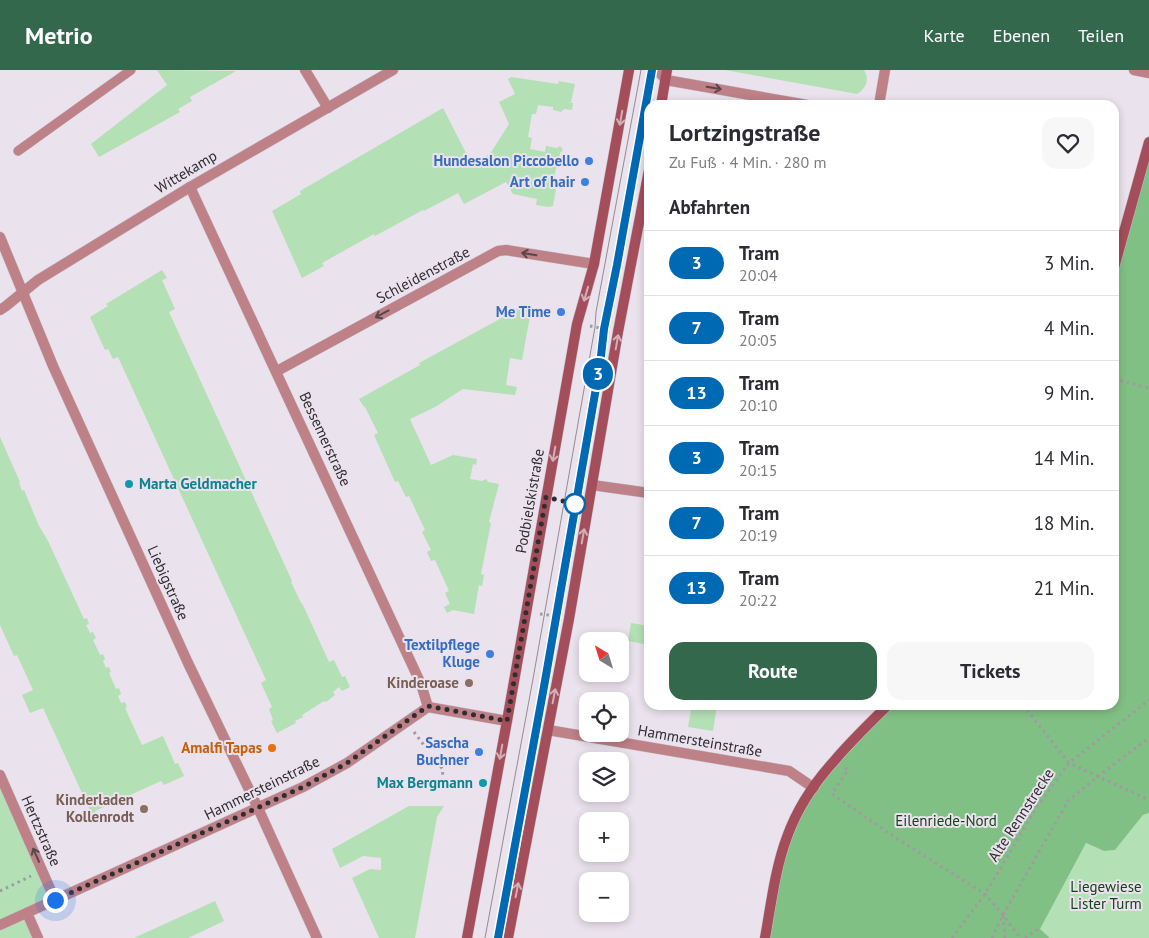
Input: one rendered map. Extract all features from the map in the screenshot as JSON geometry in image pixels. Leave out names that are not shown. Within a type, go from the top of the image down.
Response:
[{"type":"main road","name":"Podbielskistraße","points":[[467,938],[577,324],[594,264],[629,70]]},
{"type":"main road","points":[[662,100],[666,75]]},
{"type":"main road","points":[[1119,250],[1149,142]]},
{"type":"main road","points":[[508,938],[548,730],[618,332],[644,196]]},
{"type":"main road","points":[[765,938],[779,863],[786,838],[796,816],[835,760],[883,710]]},
{"type":"street","points":[[305,70],[328,108]]},
{"type":"street","name":"Wittekamp","points":[[0,310],[38,280],[190,186],[393,70]]},
{"type":"street","points":[[657,70],[666,75],[784,100]]},
{"type":"street","points":[[880,100],[885,70]]},
{"type":"street","points":[[1134,70],[1149,73]]},
{"type":"street","name":"Bessemerstraße","points":[[190,186],[421,684],[428,706]]},
{"type":"street","name":"Liebigstraße","points":[[0,237],[57,375],[317,938]]},
{"type":"street","name":"Schleidenstraße","points":[[277,371],[498,251],[506,250],[594,264]]},
{"type":"street","points":[[592,485],[644,493]]},
{"type":"street","points":[[428,706],[507,721]]},
{"type":"street","name":"Hammersteinstraße","points":[[0,925],[303,787],[347,763],[428,706]]},
{"type":"street","name":"Hammersteinstraße","points":[[548,730],[789,771],[814,788]]},
{"type":"street","name":"Hertzstraße","points":[[0,775],[55,900]]},
{"type":"street","points":[[27,913],[38,938]]},
{"type":"lane","points":[[18,150],[131,70]]},
{"type":"path","points":[[577,324],[618,332]]},
{"type":"path","points":[[1119,380],[1149,388]]},
{"type":"path","points":[[535,613],[568,619]]},
{"type":"path","name":"Alte Rennstrecke","points":[[952,938],[985,894],[1038,805],[1069,763],[1149,700]]},
{"type":"path","points":[[1027,710],[1069,763],[1149,800]]},
{"type":"path","points":[[418,737],[426,748]]},
{"type":"path","points":[[992,938],[1003,915],[1068,801],[1149,738]]},
{"type":"path","points":[[835,760],[848,770],[832,794],[893,836],[985,894],[1020,938]]},
{"type":"path","points":[[437,762],[443,770],[441,789]]},
{"type":"path","points":[[0,890],[42,871]]},
{"type":"path","points":[[1003,915],[1005,938]]},
{"type":"path","points":[[1025,938],[1039,929]]},
{"type":"green space","points":[[157,70],[236,71],[190,97],[192,101],[178,109],[180,112],[99,157],[91,144],[167,85]]},
{"type":"green space","points":[[725,70],[864,70],[867,80],[863,89],[857,94]]},
{"type":"green space","points":[[511,77],[558,84],[559,81],[575,84],[571,102],[567,102],[573,103],[572,110],[564,109],[561,112],[553,110],[553,107],[538,105],[536,114],[532,114],[528,137],[532,138],[530,149],[545,152],[546,146],[557,148],[560,146],[563,150],[560,153],[553,182],[557,183],[553,206],[536,205],[537,199],[513,194],[506,182],[464,204],[458,193],[375,236],[374,234],[322,263],[324,266],[302,278],[272,211],[301,194],[300,191],[443,108],[471,163],[490,154],[509,124],[499,102],[515,94],[508,79]]},
{"type":"green space","name":"Eilenriede-Nord","points":[[1149,142],[1149,813],[1143,815],[1115,850],[1104,851],[1086,843],[1040,929],[1050,938],[765,938],[779,863],[814,788],[884,710],[1119,710],[1119,250]]},
{"type":"green space","points":[[162,270],[167,278],[162,280],[175,309],[169,312],[329,662],[334,660],[342,677],[345,676],[350,687],[342,691],[339,687],[333,692],[335,695],[326,702],[324,701],[302,715],[303,717],[295,721],[296,723],[277,733],[271,721],[273,720],[269,709],[272,707],[261,683],[266,680],[118,357],[113,359],[108,349],[105,350],[90,317],[108,306],[106,304]]},
{"type":"green space","points":[[513,308],[531,311],[522,360],[510,358],[506,385],[517,387],[515,395],[463,389],[435,407],[410,419],[431,465],[453,455],[477,459],[476,465],[473,464],[470,479],[482,481],[486,479],[488,482],[499,484],[489,522],[491,523],[481,574],[484,575],[482,586],[479,585],[474,614],[453,610],[447,613],[444,607],[450,604],[445,593],[449,591],[435,560],[431,561],[427,552],[431,550],[422,532],[425,530],[409,496],[406,497],[398,481],[395,482],[374,435],[378,433],[359,399],[420,365],[419,363],[511,313],[509,310]]},
{"type":"green space","points":[[0,437],[20,482],[22,491],[24,490],[39,526],[48,541],[84,619],[87,618],[89,624],[86,625],[90,633],[93,632],[96,638],[93,640],[100,655],[103,654],[105,659],[103,661],[106,668],[109,667],[111,672],[109,673],[116,689],[119,688],[121,694],[118,696],[121,703],[125,702],[127,707],[125,708],[142,745],[163,736],[175,764],[178,763],[184,776],[164,785],[161,781],[95,811],[97,815],[93,817],[43,708],[30,713],[22,695],[33,690],[17,655],[14,656],[0,625]]},
{"type":"green space","points":[[631,623],[644,625],[644,644],[629,641]]},
{"type":"green space","points":[[691,710],[716,710],[713,731],[688,727]]},
{"type":"green space","points":[[0,775],[55,900],[27,913],[38,938],[0,938]]},
{"type":"green space","points":[[409,806],[444,806],[437,817],[415,938],[379,938],[352,878],[370,869],[381,870],[381,858],[363,856],[340,868],[332,849]]},
{"type":"green space","name":"Liegewiese Lister Turm","points":[[1149,813],[1149,938],[1050,938],[1039,929],[1086,843],[1104,851],[1115,850],[1143,815]]},
{"type":"green space","points":[[215,901],[224,921],[188,938],[134,938]]},
{"type":"tram line","points":[[485,938],[641,70]]},
{"type":"tram line","points":[[647,100],[652,70]]},
{"type":"tram line","name":"3","points":[[647,100],[652,70]]},
{"type":"tram line","points":[[498,938],[545,681],[600,365],[604,329],[644,115]]},
{"type":"tram line","name":"3","points":[[498,938],[545,681],[600,365],[604,329],[644,115]]},
{"type":"place","name":"Hundesalon Piccobello","points":[[589,161]]},
{"type":"place","name":"Art of hair","points":[[585,182]]},
{"type":"place","name":"Me Time","points":[[561,312]]},
{"type":"place","name":"Marta Geldmacher","points":[[129,484]]},
{"type":"place","name":"Textilpflege Kluge","points":[[490,654]]},
{"type":"place","name":"Kinderoase","points":[[469,683]]},
{"type":"place","name":"Amalfi Tapas","points":[[272,748]]},
{"type":"place","name":"Sascha Buchner","points":[[479,752]]},
{"type":"place","name":"Max Bergmann","points":[[483,783]]},
{"type":"place","name":"Kinderladen Kollenrodt","points":[[144,809]]},
{"type":"route","points":[[55,900],[303,787],[347,763],[428,706],[507,721],[546,497],[575,504]]}]
